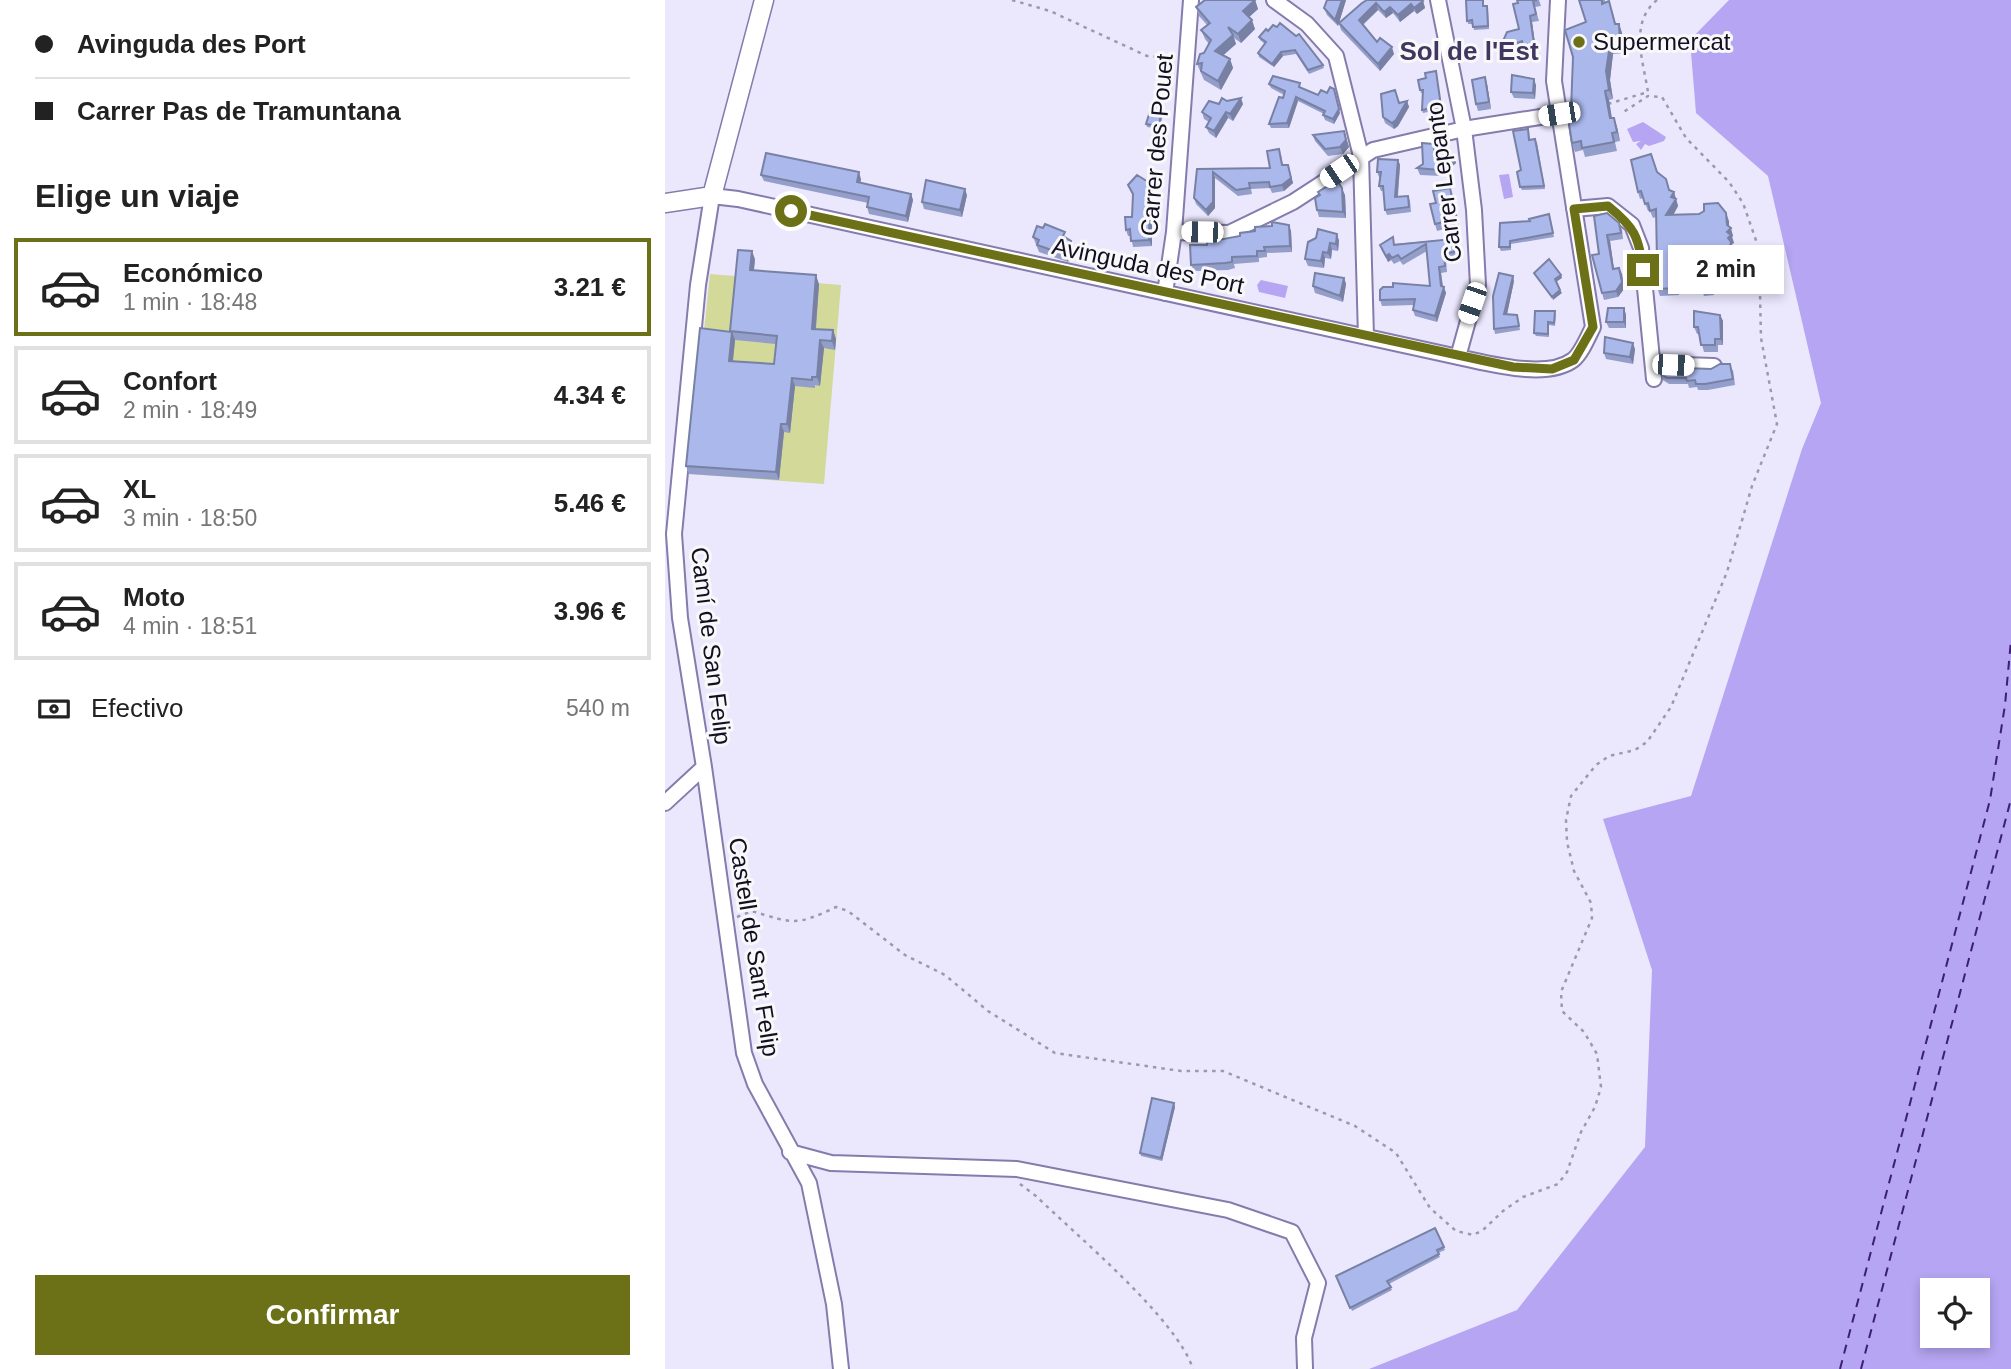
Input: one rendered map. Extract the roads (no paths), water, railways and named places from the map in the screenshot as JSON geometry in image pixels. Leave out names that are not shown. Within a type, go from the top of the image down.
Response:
[{"type":"main road","points":[[665,203],[712,196],[764,0]]},
{"type":"street","name":"Carrer des Pouet","points":[[1165,293],[1174,232],[1191,0]]},
{"type":"street","points":[[1274,0],[1307,24],[1336,56],[1361,156],[1366,337]]},
{"type":"street","name":"Carrer Lepanto","points":[[1438,0],[1464,129],[1474,210],[1478,285],[1458,357]]},
{"type":"street","points":[[1558,0],[1554,81],[1574,209],[1608,206],[1632,225],[1641,248],[1653,372],[1714,366]]},
{"type":"street","points":[[1174,232],[1229,233],[1293,202],[1361,156],[1464,129],[1559,114]]},
{"type":"street","name":"Avinguda des Port","points":[[712,196],[738,199],[1458,357],[1513,367],[1552,369],[1574,360],[1593,327],[1574,209]]},
{"type":"street","name":"Camí de San Felip","points":[[704,767],[680,618],[674,534],[698,285],[712,196]]},
{"type":"street","points":[[665,803],[704,767]]},
{"type":"street","name":"Castell de Sant Felip","points":[[704,767],[744,1053],[755,1084],[809,1183],[834,1304],[841,1369]]},
{"type":"street","points":[[790,1152],[831,1163],[1017,1169],[1228,1210],[1292,1232],[1318,1283],[1304,1338],[1305,1368]]},
{"type":"place","name":"Supermercat","points":[[1579,42]]},
{"type":"district","name":"Sol de l'Est","points":[[1469,51]]}]
